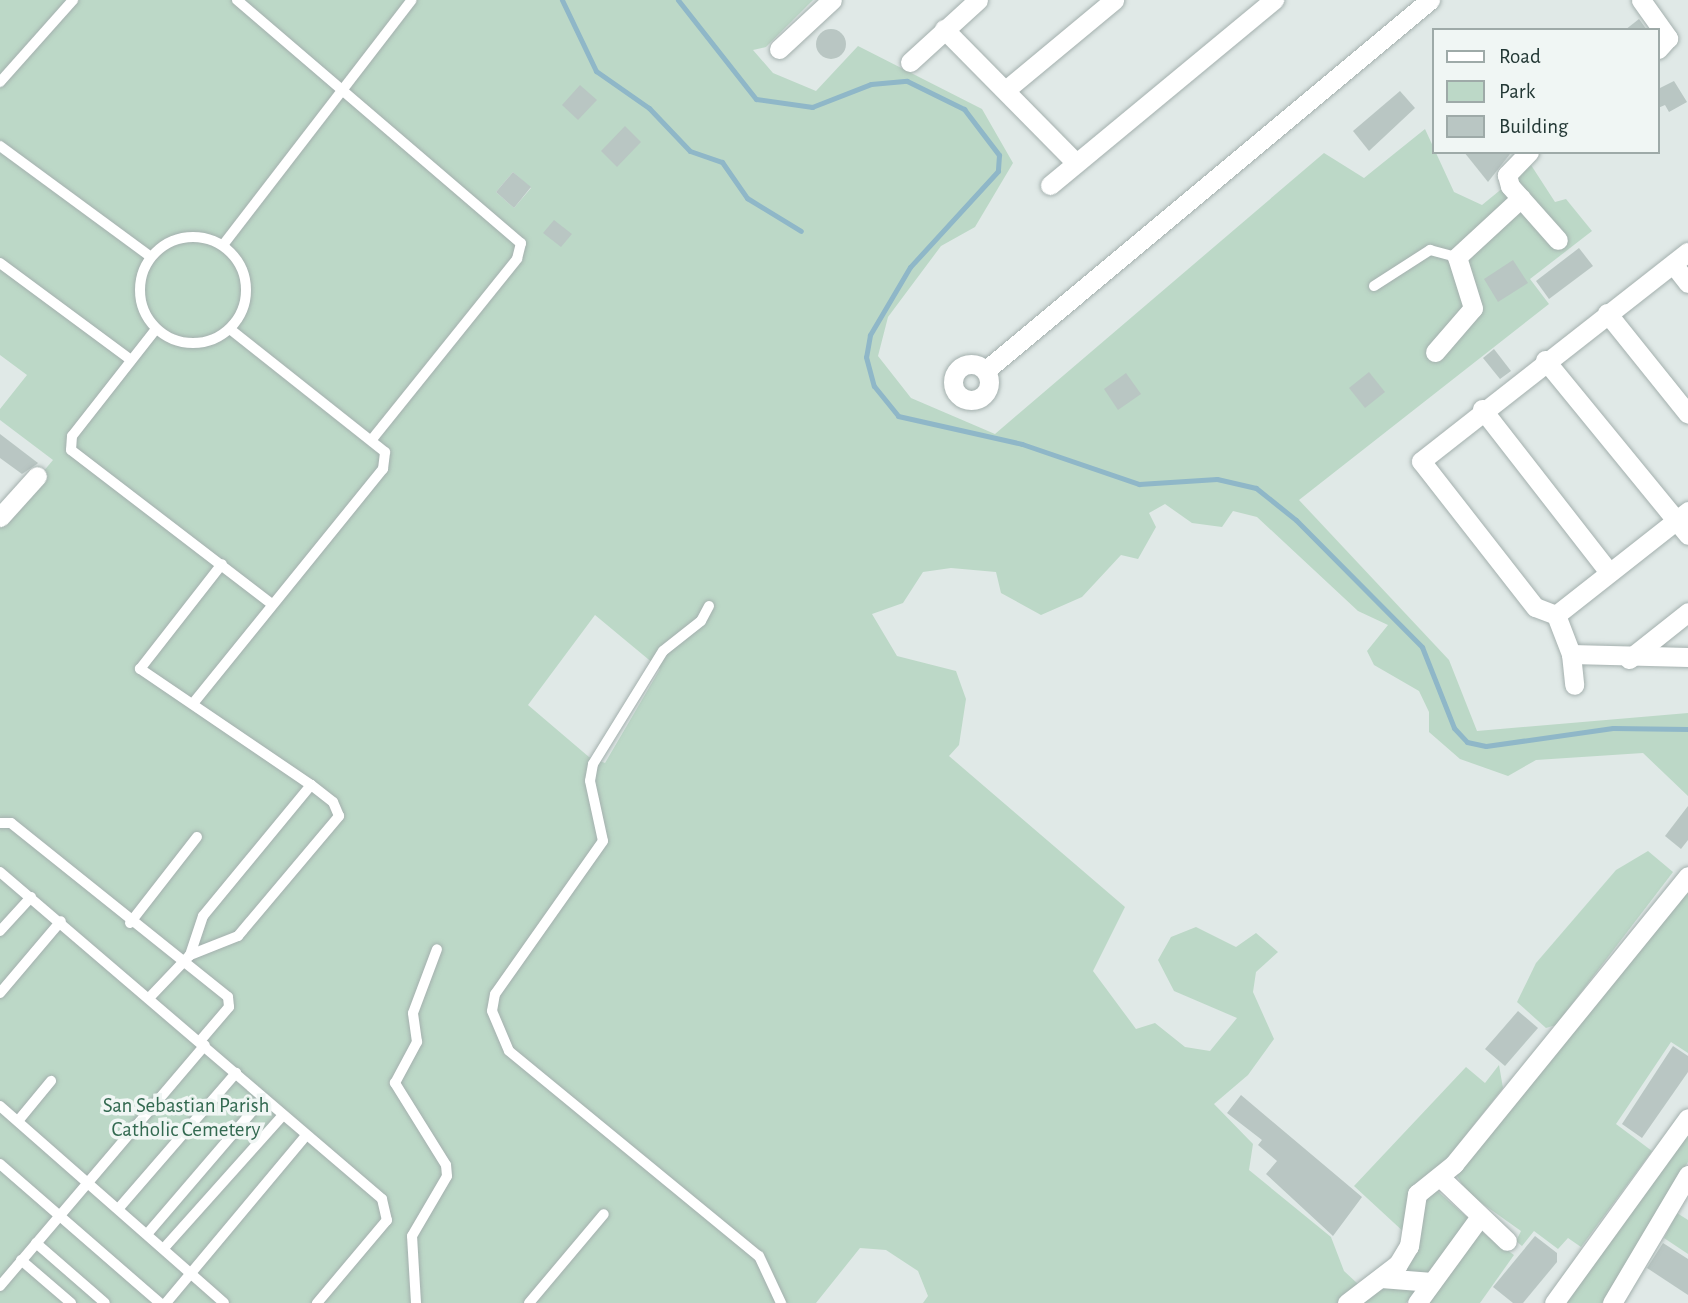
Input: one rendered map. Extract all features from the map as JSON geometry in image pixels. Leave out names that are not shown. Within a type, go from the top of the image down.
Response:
[{"type":"street","points":[[779,49],[832,0]]},
{"type":"street","points":[[909,62],[978,0]]},
{"type":"street","points":[[1008,88],[1114,0]]},
{"type":"street","points":[[1050,185],[1274,0]]},
{"type":"street","points":[[986,370],[1430,0]]},
{"type":"street","points":[[1642,0],[1668,38],[1660,47]]},
{"type":"street","points":[[944,29],[1008,88],[1076,163]]},
{"type":"street","points":[[1527,154],[1507,175],[1521,198],[1558,240]]},
{"type":"street","points":[[1435,352],[1474,308],[1457,257],[1521,198]]},
{"type":"street","points":[[1574,685],[1571,654],[1556,615],[1535,607],[1424,471],[1425,452],[1681,258],[1688,283]]},
{"type":"street","points":[[1607,313],[1688,414]]},
{"type":"street","points":[[1545,360],[1680,517],[1688,535]]},
{"type":"street","points":[[1482,409],[1609,572]]},
{"type":"street","points":[[0,517],[37,476]]},
{"type":"street","points":[[1556,615],[1680,517]]},
{"type":"street","points":[[1629,659],[1688,612]]},
{"type":"street","points":[[1571,654],[1629,659],[1688,654],[1671,628]]},
{"type":"street","points":[[1347,1303],[1381,1278],[1406,1252],[1413,1200],[1441,1178],[1688,876]]},
{"type":"street","points":[[1554,1303],[1688,1118]]},
{"type":"street","points":[[1612,1303],[1688,1175]]},
{"type":"street","points":[[1441,1178],[1479,1218],[1507,1241]]},
{"type":"street","points":[[1417,1303],[1479,1218]]},
{"type":"street","points":[[1381,1278],[1432,1282]]},
{"type":"lane","points":[[0,82],[72,0]]},
{"type":"lane","points":[[237,0],[521,243],[517,259],[373,438]]},
{"type":"lane","points":[[223,245],[341,88],[412,0]]},
{"type":"lane","points":[[0,146],[151,257]]},
{"type":"lane","points":[[177,239],[223,245],[247,285],[246,301],[230,329],[185,343],[156,329],[140,302],[151,257],[177,239]]},
{"type":"lane","points":[[1374,286],[1430,250],[1457,257]]},
{"type":"lane","points":[[0,263],[131,360]]},
{"type":"lane","points":[[156,329],[72,436],[71,450],[272,604]]},
{"type":"lane","points":[[195,701],[383,470],[385,452],[373,438],[230,329]]},
{"type":"lane","points":[[150,998],[187,959],[238,936],[337,822],[338,809],[311,785],[195,701],[146,676],[140,663],[222,564]]},
{"type":"lane","points":[[709,606],[701,621],[663,651],[593,764],[590,781],[603,841],[495,994],[492,1011],[509,1051],[759,1256],[781,1303]]},
{"type":"lane","points":[[187,959],[203,916],[311,785]]},
{"type":"lane","points":[[0,823],[11,823],[130,923],[187,959],[230,1002],[202,1043],[0,1286]]},
{"type":"lane","points":[[130,923],[197,837]]},
{"type":"lane","points":[[0,873],[61,921],[202,1043],[388,1209],[387,1220],[317,1303]]},
{"type":"lane","points":[[0,932],[31,897]]},
{"type":"lane","points":[[0,993],[61,921]]},
{"type":"lane","points":[[416,1303],[412,1236],[447,1176],[446,1165],[396,1083],[417,1042],[413,1013],[437,949]]},
{"type":"lane","points":[[118,1208],[236,1073]]},
{"type":"lane","points":[[18,1121],[51,1081]]},
{"type":"lane","points":[[148,1233],[263,1098]]},
{"type":"lane","points":[[0,1106],[86,1183],[165,1247],[224,1303]]},
{"type":"lane","points":[[165,1247],[282,1116]]},
{"type":"lane","points":[[166,1303],[194,1274],[305,1137]]},
{"type":"lane","points":[[0,1164],[160,1303]]},
{"type":"lane","points":[[529,1303],[604,1213]]},
{"type":"lane","points":[[36,1244],[105,1303]]},
{"type":"lane","points":[[21,1260],[71,1303]]},
{"type":"green space","name":"San Sebastian Parish Catholic Cemetery","points":[[0,0],[813,0],[766,47],[753,50],[773,73],[816,91],[858,46],[982,109],[1013,163],[975,227],[941,246],[888,317],[878,356],[911,398],[995,434],[1324,153],[1364,178],[1425,129],[1432,144],[1432,154],[1437,154],[1454,192],[1482,205],[1531,165],[1555,202],[1566,199],[1592,231],[1530,279],[1549,304],[1299,500],[1449,660],[1477,731],[1688,713],[1688,796],[1643,753],[1536,760],[1508,776],[1460,759],[1429,732],[1429,712],[1419,691],[1374,665],[1367,651],[1388,625],[1358,611],[1257,517],[1233,511],[1222,527],[1192,523],[1165,504],[1149,513],[1156,527],[1138,559],[1121,555],[1082,597],[1041,615],[1001,593],[996,572],[951,568],[923,572],[903,603],[872,614],[897,656],[956,671],[966,699],[959,745],[949,756],[1125,907],[1093,971],[1136,1029],[1155,1023],[1185,1047],[1210,1051],[1237,1018],[1174,991],[1158,960],[1171,937],[1196,927],[1236,947],[1256,933],[1278,952],[1256,972],[1253,992],[1274,1039],[1248,1075],[1214,1104],[1253,1144],[1249,1170],[1331,1237],[1344,1271],[1358,1284],[1338,1303],[923,1303],[928,1296],[918,1271],[886,1250],[860,1248],[816,1303],[0,1303],[0,523],[53,460],[0,420],[0,409],[27,375],[0,355]],"holes":[[[513,172],[531,188],[514,208],[496,192]],[[595,615],[660,669],[605,763],[589,757],[528,705]]]},
{"type":"green space","points":[[1648,851],[1673,872],[1556,1025],[1546,1028],[1517,1002],[1536,963],[1616,870]]},
{"type":"green space","points":[[1688,890],[1688,1053],[1671,1042],[1616,1124],[1652,1151],[1581,1247],[1568,1238],[1558,1249],[1534,1231],[1522,1246],[1516,1241],[1521,1231],[1466,1192],[1455,1172]]},
{"type":"green space","points":[[1499,1065],[1503,1088],[1435,1174],[1406,1234],[1354,1186],[1466,1067],[1485,1083]]},
{"type":"green space","points":[[1688,1131],[1688,1162],[1602,1303],[1560,1303]]},
{"type":"green space","points":[[1435,1189],[1468,1218],[1428,1278],[1394,1274],[1416,1211]]},
{"type":"green space","points":[[1677,1213],[1688,1220],[1688,1254],[1664,1238]]},
{"type":"green space","points":[[1479,1230],[1514,1255],[1480,1303],[1424,1303]]},
{"type":"green space","points":[[1378,1284],[1419,1288],[1406,1303],[1353,1303]]},
{"type":"building","points":[[1639,19],[1646,28],[1628,28]]},
{"type":"building","points":[[831,29],[842,33],[846,44],[842,55],[831,59],[820,55],[816,44],[820,33]]},
{"type":"building","points":[[1674,81],[1687,102],[1669,112],[1665,105],[1660,107],[1660,88]]},
{"type":"building","points":[[580,85],[597,100],[578,120],[562,105]]},
{"type":"building","points":[[1400,91],[1415,108],[1369,151],[1353,131]]},
{"type":"building","points":[[625,126],[641,142],[617,167],[601,151]]},
{"type":"building","points":[[1466,154],[1510,154],[1488,182]]},
{"type":"building","points":[[513,172],[531,187],[514,208],[496,192]]},
{"type":"building","points":[[554,220],[572,234],[561,247],[543,233]]},
{"type":"building","points":[[1579,248],[1593,266],[1549,299],[1536,281]]},
{"type":"building","points":[[1513,260],[1528,283],[1498,302],[1484,279]]},
{"type":"building","points":[[1494,349],[1511,371],[1500,379],[1483,358]]},
{"type":"building","points":[[1369,372],[1385,392],[1365,408],[1349,388]]},
{"type":"building","points":[[1126,373],[1141,394],[1118,410],[1104,389]]},
{"type":"building","points":[[0,434],[38,463],[22,474],[0,458]]},
{"type":"building","points":[[1688,806],[1688,840],[1681,849],[1665,836]]},
{"type":"building","points":[[1518,1011],[1538,1028],[1505,1066],[1485,1049]]},
{"type":"building","points":[[1673,1046],[1688,1056],[1688,1072],[1642,1138],[1622,1124]]},
{"type":"building","points":[[1241,1095],[1362,1197],[1333,1236],[1266,1174],[1277,1161],[1258,1145],[1262,1140],[1227,1113]]},
{"type":"building","points":[[1535,1236],[1557,1253],[1557,1262],[1523,1303],[1513,1303],[1493,1287]]},
{"type":"building","points":[[1663,1243],[1688,1259],[1688,1295],[1647,1268]]},
{"type":"waterway","points":[[562,0],[596,71],[649,108],[690,151],[722,162],[747,198],[801,231]]},
{"type":"waterway","points":[[678,0],[756,99],[812,107],[871,84],[907,81],[964,109],[999,155],[998,171],[910,267],[870,335],[866,357],[874,386],[898,416],[1022,444],[1139,484],[1217,479],[1256,488],[1296,520],[1422,647],[1454,728],[1467,742],[1486,746],[1613,728],[1688,729]]}]
